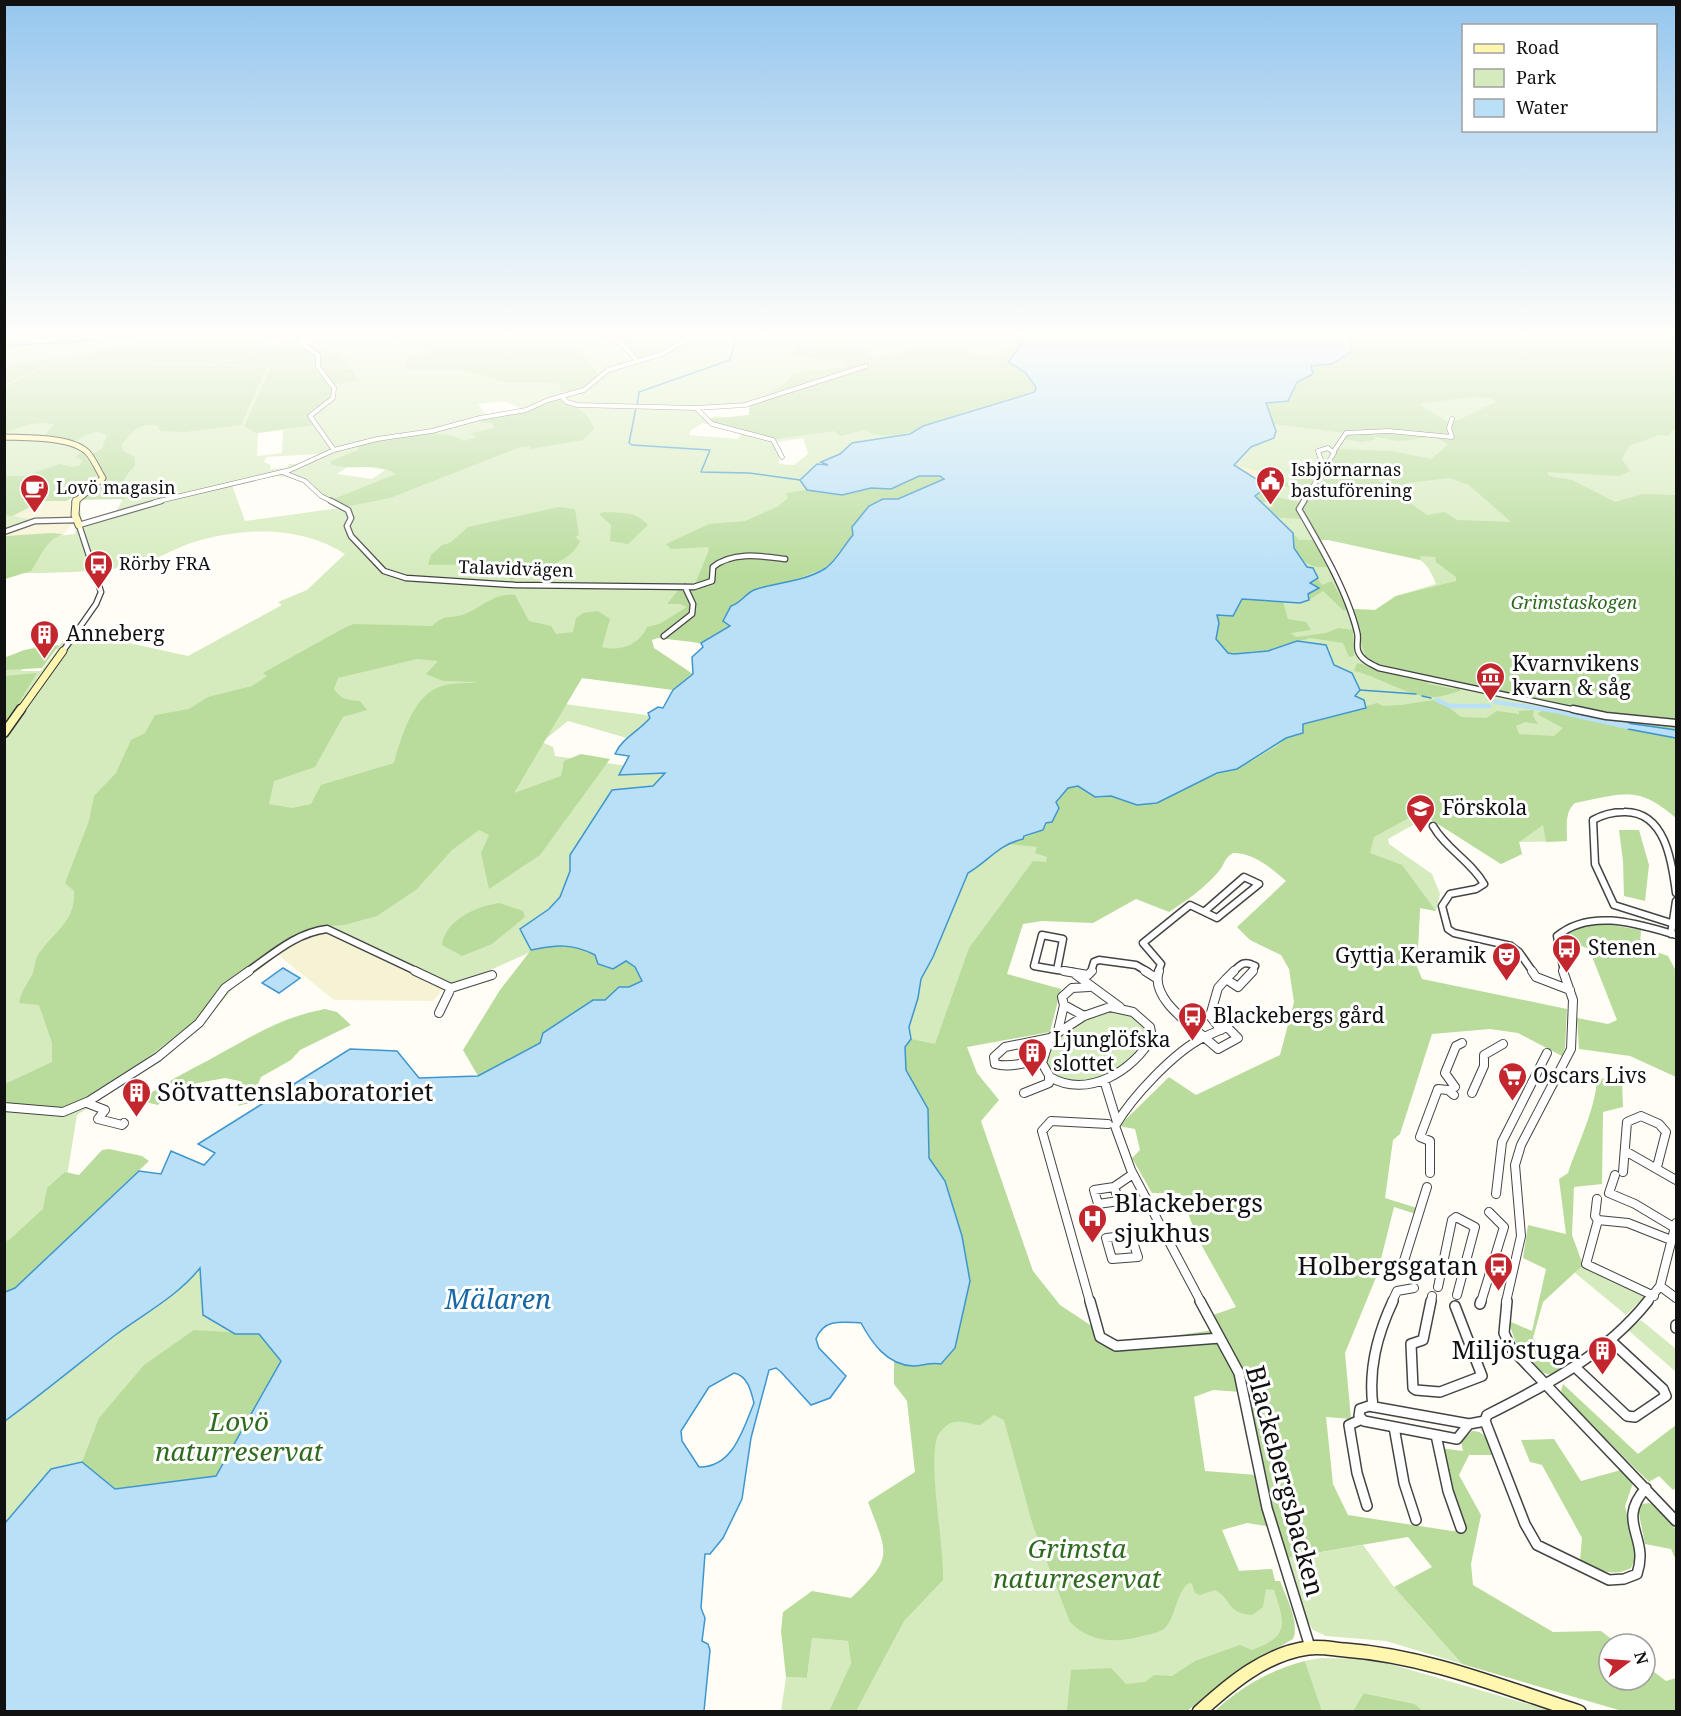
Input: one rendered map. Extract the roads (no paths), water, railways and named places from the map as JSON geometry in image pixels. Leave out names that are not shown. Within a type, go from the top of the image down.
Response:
[{"type":"street","points":[[310,416],[334,450]]},
{"type":"street","points":[[4,532],[35,521],[78,522],[282,472],[299,467],[334,450],[377,439],[432,431],[492,416]]},
{"type":"street","points":[[704,416],[712,424],[773,440],[782,457]]},
{"type":"street","points":[[1452,419],[1449,428],[1452,437],[1389,431],[1346,433],[1299,509],[1317,540],[1353,620],[1358,635],[1358,651],[1365,661],[1379,668],[1606,716],[1677,723]]},
{"type":"street","points":[[4,437],[54,440],[76,446],[87,452],[103,477],[76,500],[74,509],[101,592],[63,651],[4,733]]},
{"type":"street","points":[[1324,470],[1318,451],[1328,448],[1334,451]]},
{"type":"street","name":"Talavidvägen","points":[[282,472],[305,481],[321,496],[348,510],[351,518],[347,526],[351,536],[384,571],[398,576],[516,585],[685,587],[709,583],[713,578],[714,565],[721,561],[751,556],[785,559]]},
{"type":"street","points":[[664,636],[692,614],[693,604],[685,587]]},
{"type":"street","points":[[1671,923],[1614,905],[1595,864],[1593,820],[1631,811],[1646,816],[1670,848],[1677,893]]},
{"type":"street","points":[[1433,826],[1441,839],[1477,874],[1484,884],[1476,889],[1450,894],[1442,906],[1448,929],[1454,933],[1511,946],[1519,952],[1536,976],[1570,990]]},
{"type":"street","points":[[1117,1122],[1193,1043],[1206,1037],[1221,1030],[1227,1027],[1238,1038],[1218,1048],[1206,1037],[1161,996],[1156,978],[1161,964],[1143,943],[1190,905],[1218,918],[1259,884],[1251,878],[1244,877],[1205,911]]},
{"type":"street","points":[[1677,901],[1671,923],[1674,934],[1592,920],[1565,927],[1556,941],[1570,990],[1574,1033],[1565,1062],[1521,1145],[1515,1165],[1521,1236],[1504,1312],[1504,1333],[1511,1348],[1677,1521]]},
{"type":"street","points":[[4,1107],[63,1112],[86,1102],[158,1057],[199,1023],[225,988],[294,939],[311,931],[327,928],[451,988],[492,975]]},
{"type":"street","points":[[1058,970],[1063,939],[1042,935],[1034,966],[1074,973],[1088,975],[1092,972],[1094,962],[1099,960],[1136,964],[1156,978]]},
{"type":"street","points":[[1049,1076],[1055,1080],[1072,1083],[1104,1080],[1130,1064],[1152,1039],[1152,1030],[1148,1024],[1129,1010],[1120,1007],[1106,995],[1089,987],[1074,973]]},
{"type":"street","points":[[1221,1030],[1210,1016],[1218,988],[1226,979]]},
{"type":"street","points":[[1058,1031],[1064,1005],[1062,997],[1067,990],[1078,986],[1089,987]]},
{"type":"street","points":[[439,1013],[451,988]]},
{"type":"street","points":[[1064,1005],[1084,1016]]},
{"type":"street","points":[[1042,1063],[1029,1062],[1009,1068],[995,1064],[994,1057],[1005,1047],[1050,1038],[1084,1016],[1120,1007]]},
{"type":"street","points":[[1024,1093],[1050,1083],[1042,1063],[1050,1038]]},
{"type":"street","points":[[1430,1173],[1430,1141],[1420,1137],[1438,1089],[1455,1091],[1445,1073],[1456,1046],[1462,1043]]},
{"type":"street","points":[[1472,1093],[1484,1066],[1484,1055],[1503,1044]]},
{"type":"street","points":[[1496,1194],[1502,1142],[1547,1053]]},
{"type":"street","name":"Blackebergsbacken","points":[[1104,1080],[1117,1122],[1118,1139],[1133,1174],[1244,1387],[1267,1508],[1310,1648]]},
{"type":"street","points":[[86,1102],[105,1110],[98,1119],[122,1125],[124,1123]]},
{"type":"street","points":[[1657,1167],[1666,1132],[1659,1124],[1641,1116],[1627,1122],[1623,1144],[1627,1152],[1677,1180]]},
{"type":"street","points":[[1108,1124],[1051,1121],[1042,1131],[1100,1337],[1116,1346],[1220,1338]]},
{"type":"street","points":[[1627,1152],[1609,1193],[1676,1225],[1660,1286],[1654,1296],[1610,1340],[1575,1367],[1546,1386],[1487,1415],[1485,1421],[1525,1524],[1537,1545],[1609,1580],[1624,1579],[1637,1574],[1642,1563],[1643,1552],[1631,1510],[1646,1488]]},
{"type":"street","points":[[1114,1187],[1133,1174]]},
{"type":"street","points":[[1373,1407],[1372,1354],[1382,1322],[1397,1291],[1414,1284],[1403,1264],[1426,1187]]},
{"type":"street","points":[[1597,1199],[1595,1216],[1598,1220],[1586,1264],[1654,1296]]},
{"type":"street","points":[[1480,1304],[1504,1227],[1489,1212]]},
{"type":"street","points":[[1438,1287],[1452,1220],[1456,1217],[1475,1227],[1457,1295]]},
{"type":"street","points":[[1598,1220],[1628,1223],[1671,1240]]},
{"type":"street","points":[[1131,1236],[1162,1232]]},
{"type":"street","points":[[1660,1286],[1677,1298]]},
{"type":"street","points":[[1432,1296],[1424,1340],[1411,1344],[1413,1388],[1416,1390],[1440,1392],[1482,1376],[1455,1306]]},
{"type":"street","points":[[1575,1367],[1627,1416],[1635,1417],[1666,1396],[1663,1389],[1610,1340]]},
{"type":"street","points":[[1362,1419],[1359,1416],[1360,1408],[1373,1407],[1469,1424],[1485,1421]]},
{"type":"street","points":[[1367,1506],[1357,1473],[1349,1425],[1362,1419],[1457,1439],[1469,1424]]},
{"type":"street","points":[[1394,1427],[1404,1483],[1416,1520]]},
{"type":"street","points":[[1436,1435],[1448,1491],[1461,1528]]},
{"type":"street","points":[[1199,1712],[1225,1687],[1253,1668],[1310,1648],[1363,1650],[1417,1662],[1579,1712]]},
{"type":"water","name":"Mälaren","points":[[956,416],[1271,416],[1276,431],[1274,438],[1251,447],[1234,465],[1261,482],[1264,489],[1255,496],[1293,533],[1294,548],[1307,567],[1313,568],[1318,578],[1310,583],[1319,588],[1308,594],[1309,600],[1300,603],[1242,599],[1233,616],[1217,615],[1219,623],[1216,639],[1228,653],[1234,654],[1268,651],[1297,641],[1326,645],[1334,665],[1352,673],[1360,690],[1355,696],[1364,700],[1366,708],[1303,724],[1303,733],[1286,738],[1237,769],[1217,773],[1157,803],[1137,805],[1111,796],[1095,797],[1078,786],[1068,788],[1056,802],[1059,808],[1052,822],[1046,823],[1043,830],[1024,836],[1023,839],[999,849],[968,873],[933,957],[921,979],[909,1027],[911,1039],[905,1047],[906,1070],[928,1109],[929,1158],[945,1181],[962,1236],[970,1281],[955,1348],[941,1364],[904,1365],[895,1362],[881,1352],[861,1323],[829,1324],[819,1332],[816,1339],[819,1348],[846,1376],[830,1398],[811,1405],[781,1372],[776,1368],[769,1370],[751,1438],[742,1499],[723,1538],[710,1554],[705,1554],[701,1608],[705,1618],[702,1641],[708,1644],[710,1650],[704,1711],[5,1711],[5,1523],[51,1469],[82,1462],[115,1489],[216,1476],[281,1361],[259,1334],[235,1334],[203,1315],[200,1268],[181,1288],[114,1336],[5,1421],[5,1292],[15,1288],[139,1171],[161,1174],[171,1151],[204,1165],[215,1153],[198,1144],[350,1049],[397,1051],[419,1078],[478,1076],[540,1043],[543,1033],[593,1000],[605,1000],[619,987],[629,987],[642,981],[635,967],[626,961],[613,969],[598,964],[595,955],[579,948],[556,946],[531,950],[520,929],[549,909],[560,897],[570,871],[570,855],[612,790],[653,786],[665,773],[619,775],[629,756],[615,754],[626,739],[650,718],[648,713],[658,707],[663,708],[673,690],[693,674],[692,657],[703,647],[701,643],[730,626],[723,621],[731,606],[754,590],[818,573],[833,561],[853,535],[852,527],[869,506],[883,499],[898,499],[944,479],[940,476],[919,476],[891,489],[871,488],[842,495],[807,490],[800,480],[817,464],[828,465],[821,462],[840,454],[852,443],[910,434],[923,426]],"holes":[[[734,1373],[743,1377],[754,1403],[741,1435],[728,1454],[720,1461],[711,1466],[699,1467],[682,1441],[681,1431],[709,1387]]]},
{"type":"water","points":[[1627,723],[1676,730],[1676,738],[1628,729]]},
{"type":"water","points":[[283,968],[300,978],[279,993],[262,983]]},
{"type":"waterway","points":[[634,416],[629,443],[710,450],[701,472],[749,473],[800,480]]},
{"type":"waterway","points":[[1360,690],[1416,694]]},
{"type":"waterway","points":[[1422,696],[1431,698]]},
{"type":"waterway","points":[[1437,700],[1450,706],[1489,706]]},
{"type":"waterway","points":[[1495,702],[1557,711]]},
{"type":"waterway","points":[[1550,709],[1627,726]]},
{"type":"place","name":"Isbjörnarnas bastuförening","points":[[1270,506]]},
{"type":"place","name":"Lovö magasin","points":[[35,514]]},
{"type":"place","name":"Rörby FRA","points":[[98,590]]},
{"type":"place","name":"Anneberg","points":[[45,660]]},
{"type":"place","name":"Kvarnvikens kvarn & såg","points":[[1491,702]]},
{"type":"place","name":"Förskola","points":[[1421,834]]},
{"type":"place","name":"Stenen","points":[[1567,974]]},
{"type":"place","name":"Gyttja Keramik","points":[[1507,982]]},
{"type":"place","name":"Blackebergs gård","points":[[1192,1042]]},
{"type":"place","name":"Ljunglöfska slottet","points":[[1032,1078]]},
{"type":"place","name":"Oscars Livs","points":[[1512,1102]]},
{"type":"place","name":"Sötvattenslaboratoriet","points":[[136,1118]]},
{"type":"place","name":"Blackebergs sjukhus","points":[[1093,1244]]},
{"type":"place","name":"Holbergsgatan","points":[[1499,1292]]},
{"type":"place","name":"Miljöstuga","points":[[1602,1376]]},
{"type":"park label","name":"Grimstaskogen","points":[[1574,603]]},
{"type":"park label","name":"Lovö naturreservat","points":[[239,1437]]},
{"type":"park label","name":"Grimsta naturreservat","points":[[1077,1564]]}]
